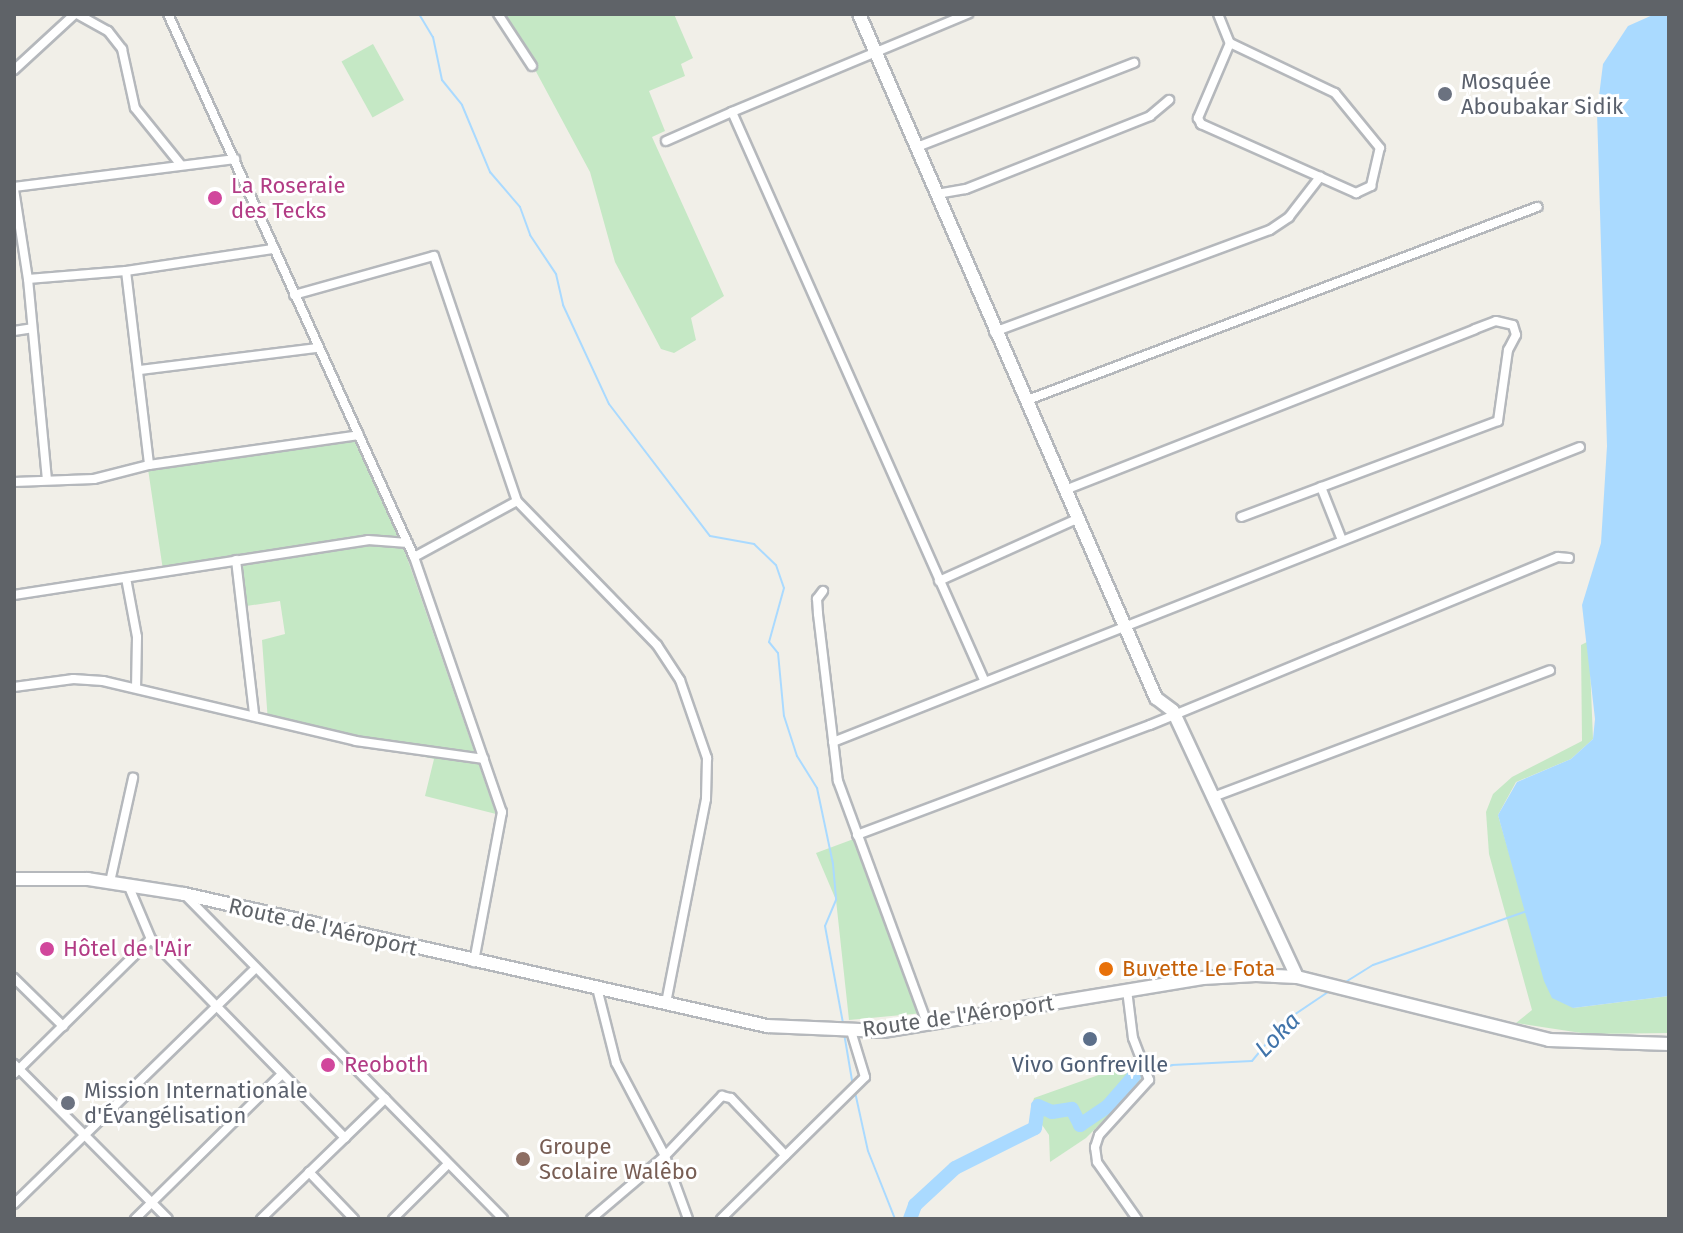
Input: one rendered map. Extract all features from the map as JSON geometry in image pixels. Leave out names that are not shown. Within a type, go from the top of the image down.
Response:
[{"type":"main road","points":[[859,14],[993,332],[1156,698],[1173,711],[1297,977]]},
{"type":"main road","name":"Route de l'Aéroport","points":[[14,879],[110,882],[184,894],[767,1026],[851,1031],[928,1025],[1203,978],[1297,977],[1549,1040],[1669,1044]]},
{"type":"street","points":[[14,70],[76,14],[108,31],[122,49],[135,108],[181,165]]},
{"type":"street","points":[[168,14],[235,159],[316,348],[414,557],[502,812],[474,962]]},
{"type":"street","points":[[498,14],[532,66]]},
{"type":"street","points":[[666,141],[965,14]]},
{"type":"street","points":[[1218,14],[1230,43],[1335,93],[1380,148],[1375,176],[1365,190],[1356,193],[1199,121],[1230,43]]},
{"type":"street","points":[[917,147],[1134,63]]},
{"type":"street","points":[[937,194],[966,189],[1150,116],[1169,100]]},
{"type":"street","points":[[732,112],[984,680]]},
{"type":"street","points":[[47,480],[28,279],[14,188],[235,159]]},
{"type":"street","points":[[993,332],[1270,230],[1289,217],[1320,177]]},
{"type":"street","points":[[1024,401],[1537,207]]},
{"type":"street","points":[[28,279],[126,271],[274,249]]},
{"type":"street","points":[[294,295],[434,256],[517,501],[657,645],[693,711],[707,758],[706,799],[666,1003]]},
{"type":"street","points":[[126,271],[149,465]]},
{"type":"street","points":[[1065,490],[1496,321],[1513,325],[1516,335],[1508,350],[1498,421],[1241,517]]},
{"type":"street","points":[[14,331],[32,328]]},
{"type":"street","points":[[140,370],[316,348]]},
{"type":"street","points":[[14,482],[94,479],[149,465],[359,435]]},
{"type":"street","points":[[833,742],[1580,447]]},
{"type":"street","points":[[1321,487],[1342,540]]},
{"type":"street","points":[[414,557],[517,501]]},
{"type":"street","points":[[939,581],[1077,519]]},
{"type":"street","points":[[14,595],[65,583],[126,578],[368,540],[408,543]]},
{"type":"street","points":[[857,835],[1150,725],[1173,711],[1558,557],[1569,558]]},
{"type":"street","points":[[236,560],[254,714]]},
{"type":"street","points":[[126,578],[137,637],[136,688]]},
{"type":"street","points":[[823,591],[817,599],[818,614],[838,781],[928,1025]]},
{"type":"street","points":[[1213,797],[1550,670]]},
{"type":"street","points":[[14,687],[73,679],[136,688],[356,741],[484,759]]},
{"type":"street","points":[[110,882],[133,778]]},
{"type":"street","points":[[129,887],[151,939],[345,1138]]},
{"type":"street","points":[[184,894],[503,1219]]},
{"type":"street","points":[[151,939],[16,1069],[168,1219]]},
{"type":"street","points":[[14,1204],[256,968]]},
{"type":"street","points":[[14,978],[63,1026]]},
{"type":"street","points":[[597,988],[616,1063],[665,1156],[688,1219]]},
{"type":"street","points":[[1127,990],[1133,1038],[1149,1080],[1099,1135],[1095,1147],[1097,1162],[1137,1219]]},
{"type":"street","points":[[721,1219],[865,1077],[851,1031]]},
{"type":"street","points":[[135,1219],[282,1074]]},
{"type":"street","points":[[591,1219],[665,1156],[722,1096],[731,1098],[785,1155]]},
{"type":"street","points":[[261,1219],[385,1099]]},
{"type":"street","points":[[393,1219],[448,1164]]},
{"type":"street","points":[[309,1172],[354,1219]]},
{"type":"green space","points":[[505,14],[674,14],[693,58],[681,64],[685,76],[649,91],[665,131],[652,137],[724,296],[691,318],[696,340],[674,353],[661,349],[615,262],[590,172]]},
{"type":"green space","points":[[373,44],[404,100],[373,117],[342,61]]},
{"type":"green space","points":[[354,440],[404,549],[496,814],[425,796],[434,759],[268,722],[262,640],[285,634],[280,601],[240,607],[235,567],[164,577],[148,469]]},
{"type":"green space","points":[[1589,641],[1593,739],[1571,759],[1516,782],[1498,815],[1526,911],[1573,1008],[1669,996],[1669,1033],[1588,1034],[1516,1023],[1532,1010],[1489,854],[1486,812],[1493,794],[1512,777],[1582,741],[1581,645]]},
{"type":"green space","points":[[859,837],[923,1013],[849,1020],[836,900],[816,853]]},
{"type":"green space","points":[[1138,1061],[1143,1074],[1135,1089],[1086,1138],[1050,1162],[1049,1135],[1031,1109],[1034,1098]]},
{"type":"water","points":[[1655,14],[1669,14],[1669,996],[1573,1008],[1552,998],[1544,981],[1498,815],[1517,782],[1571,759],[1593,739],[1595,719],[1582,605],[1601,543],[1607,446],[1597,112],[1603,64],[1628,26]]},
{"type":"waterway","points":[[419,14],[433,37],[442,80],[462,105],[490,172],[520,207],[530,235],[556,274],[563,305],[609,404],[710,536],[754,544],[776,565],[784,588],[769,642],[778,653],[784,716],[797,756],[817,788],[833,864],[836,900],[825,926],[843,1023]]},
{"type":"waterway","name":"Loka","points":[[1344,983],[1373,965],[1527,911]]},
{"type":"waterway","name":"Loka","points":[[1147,1071],[1172,1065],[1252,1061],[1285,1021],[1331,990]]},
{"type":"waterway","points":[[844,1033],[853,1086]]},
{"type":"waterway","name":"Loka","points":[[1134,1076],[1141,1074]]},
{"type":"waterway","name":"Loka","points":[[910,1219],[915,1205],[955,1168],[1035,1128],[1038,1106],[1052,1112],[1072,1109],[1080,1125],[1107,1107],[1134,1076]]},
{"type":"waterway","points":[[855,1092],[868,1151],[895,1219]]},
{"type":"place","name":"Mosquée Aboubakar Sidik","points":[[1445,94]]},
{"type":"place","name":"La Roseraie des Tecks","points":[[215,198]]},
{"type":"place","name":"Hôtel de l'Air","points":[[47,949]]},
{"type":"place","name":"Buvette Le Fota","points":[[1106,969]]},
{"type":"place","name":"Vivo Gonfreville","points":[[1090,1039]]},
{"type":"place","name":"Reoboth","points":[[328,1065]]},
{"type":"place","name":"Mission Internationale d'Évangélisation","points":[[68,1103]]},
{"type":"place","name":"Groupe Scolaire Walêbo","points":[[523,1159]]}]
